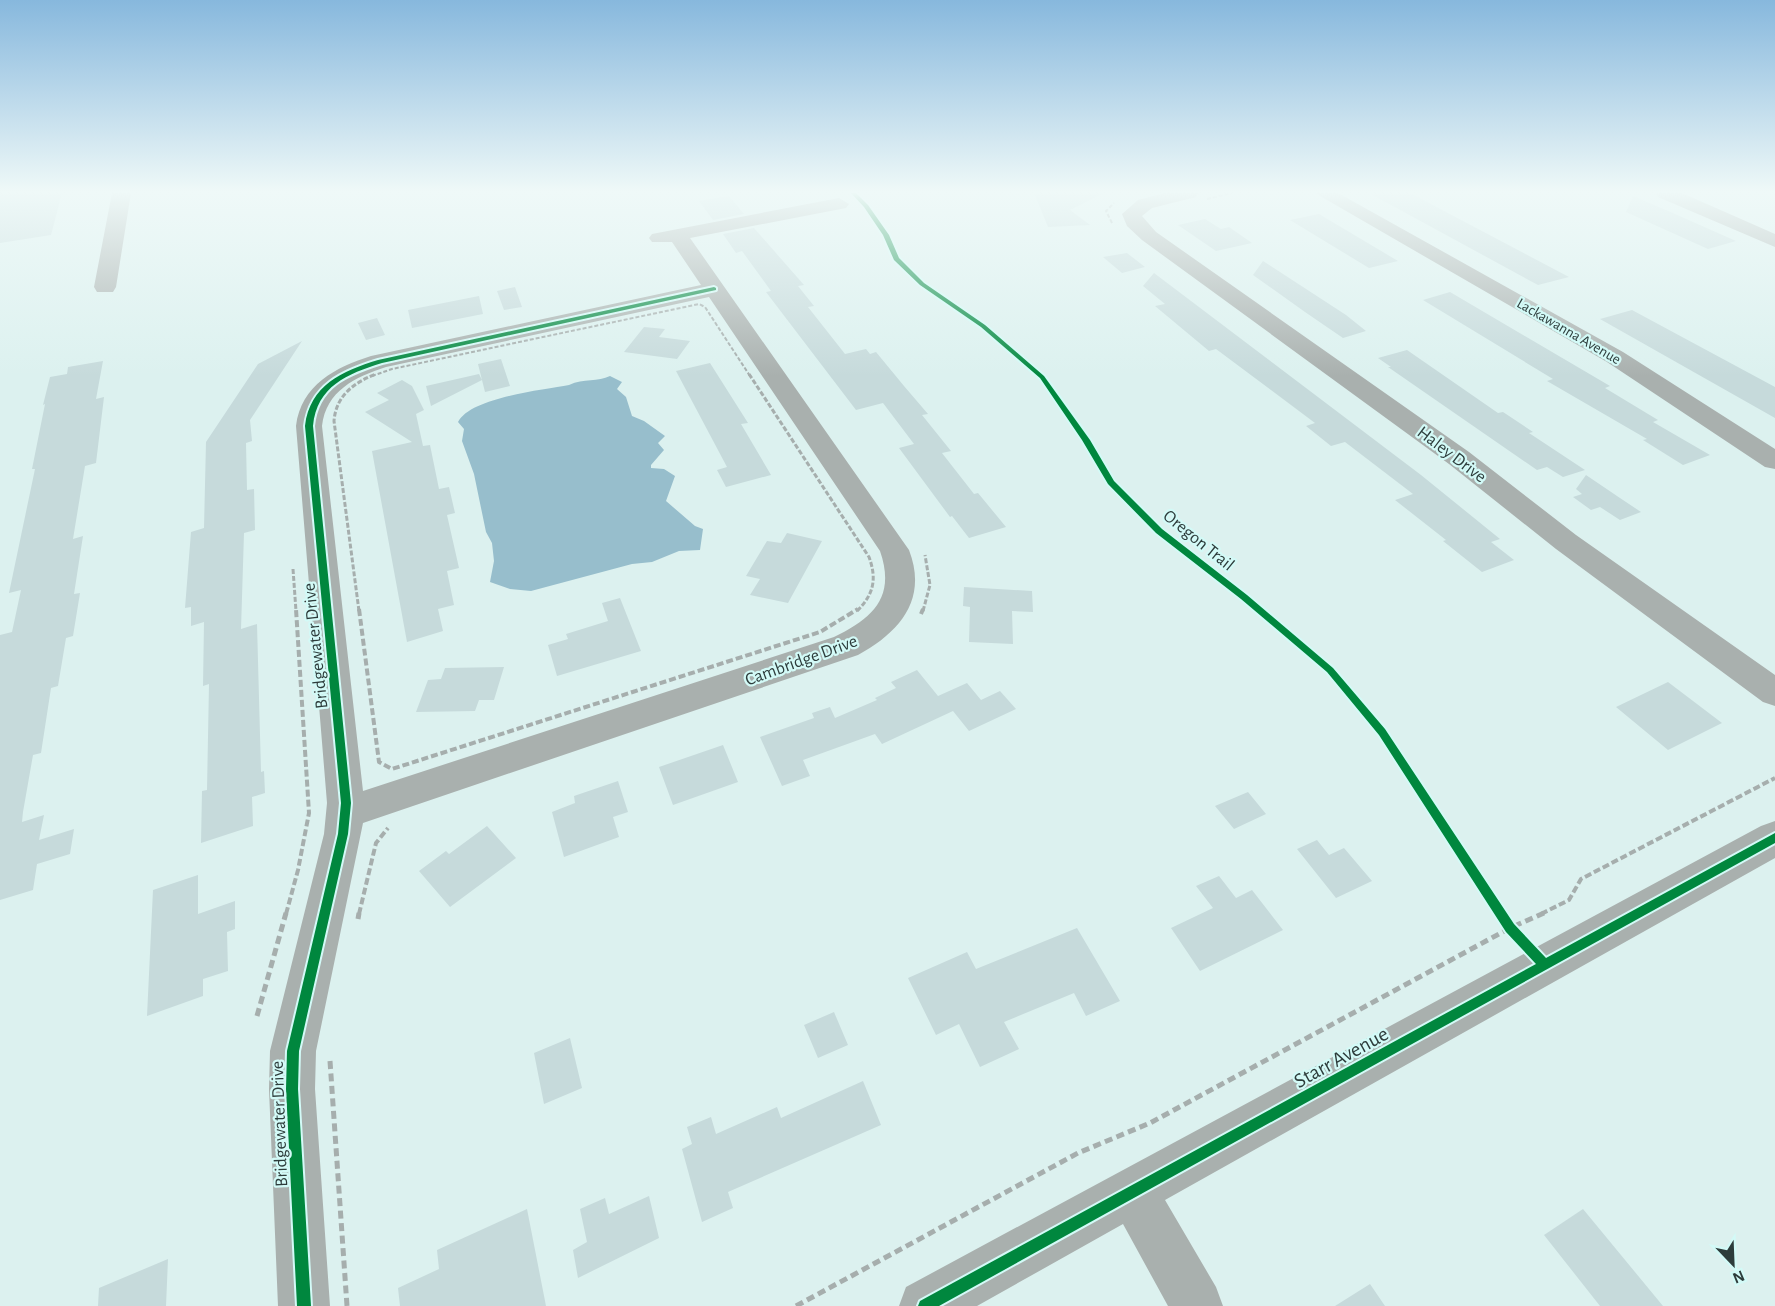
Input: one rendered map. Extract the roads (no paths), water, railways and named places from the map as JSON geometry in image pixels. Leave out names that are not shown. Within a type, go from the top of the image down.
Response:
[{"type":"street","points":[[105,287],[111,254]]},
{"type":"street","name":"Cambridge Drive","points":[[346,813],[838,649],[869,633],[892,609],[900,594],[902,577],[894,550],[701,297],[677,254]]},
{"type":"street","name":"Haley Drive","points":[[1174,254],[1459,458],[1566,542],[1775,693]]},
{"type":"street","name":"Lackawanna Avenue","points":[[1432,254],[1615,357],[1775,461]]},
{"type":"street","name":"Bridgewater Drive","points":[[304,1305],[292,1089],[293,1051],[346,813],[345,783],[309,426],[310,411],[316,399],[337,380],[380,361],[701,297]]},
{"type":"street","name":"Starr Avenue","points":[[925,1306],[1775,838]]},
{"type":"street","points":[[1133,1192],[1197,1306]]},
{"type":"water","points":[[610,376],[622,382],[617,389],[626,397],[632,416],[644,421],[665,436],[658,443],[664,450],[651,468],[664,469],[675,476],[666,501],[695,526],[703,529],[700,550],[679,551],[652,562],[632,564],[531,591],[510,589],[490,582],[494,561],[492,543],[486,532],[474,474],[462,441],[464,429],[458,422],[465,413],[492,401]]}]
